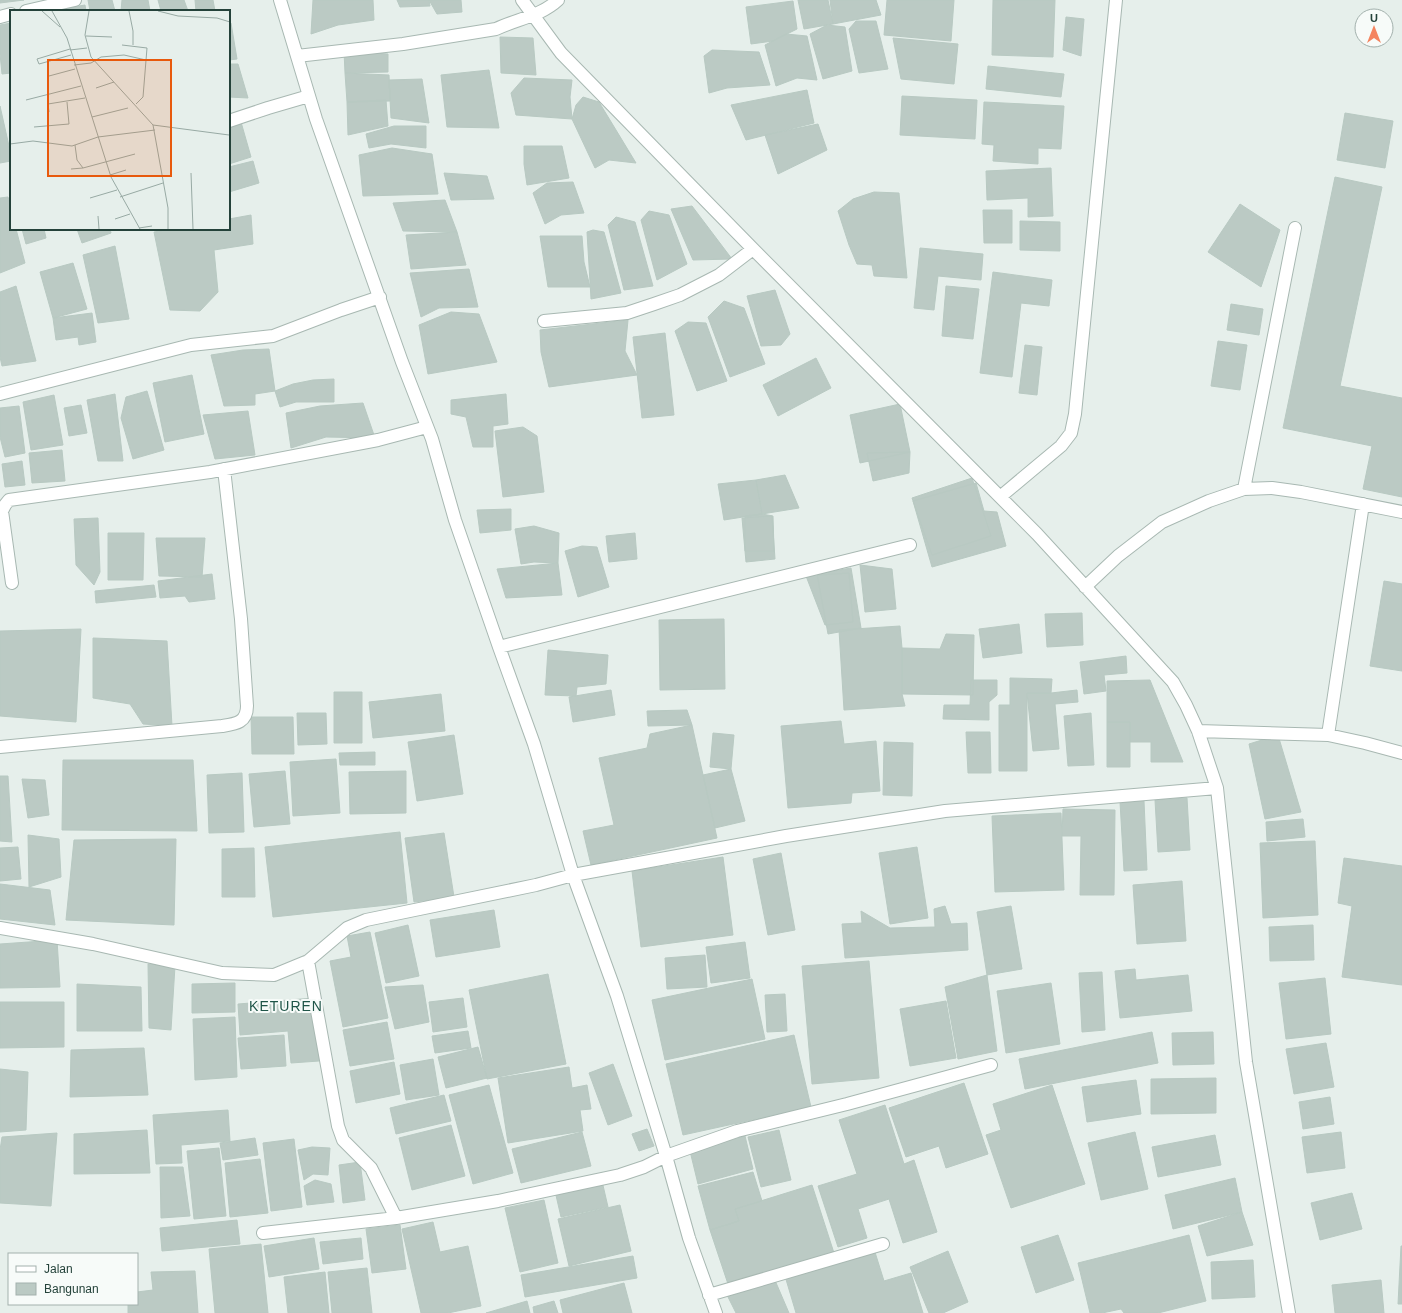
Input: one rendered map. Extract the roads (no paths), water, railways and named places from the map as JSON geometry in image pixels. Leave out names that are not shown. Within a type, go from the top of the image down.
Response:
[{"type":"street","points":[[30,10],[75,0]]},
{"type":"street","points":[[280,0],[316,119],[402,362],[432,439],[455,520],[534,744],[567,877],[618,996],[689,1238],[716,1313]]},
{"type":"street","points":[[522,0],[561,53],[753,249],[1000,497],[1090,584],[1173,682],[1198,730],[1217,788],[1246,1062],[1288,1313]]},
{"type":"street","points":[[1000,497],[1046,460],[1061,446],[1071,433],[1075,414],[1116,0]]},
{"type":"street","points":[[297,56],[404,44],[496,29],[533,16],[556,2]]},
{"type":"street","points":[[0,17],[10,14]]},
{"type":"street","points":[[230,121],[309,96]]},
{"type":"street","points":[[1244,489],[1295,228]]},
{"type":"street","points":[[544,321],[627,313],[654,304],[680,294],[719,275],[753,249]]},
{"type":"street","points":[[0,394],[190,345],[272,336],[380,297]]},
{"type":"street","points":[[12,583],[2,511],[9,500],[224,469],[378,440],[427,427]]},
{"type":"street","points":[[0,747],[222,726],[235,724],[241,721],[247,713],[247,706],[241,619],[224,469]]},
{"type":"street","points":[[1090,584],[1118,556],[1162,522],[1209,501],[1244,489],[1272,488],[1301,492],[1402,512]]},
{"type":"street","points":[[1328,736],[1364,504]]},
{"type":"street","points":[[499,647],[910,545]]},
{"type":"street","points":[[1198,730],[1328,736],[1402,752]]},
{"type":"street","points":[[0,928],[93,944],[222,973],[274,975],[308,961],[347,928],[366,920],[536,885],[567,877],[786,836],[945,811],[1070,799],[1217,788]]},
{"type":"street","points":[[308,961],[338,1126],[344,1140],[371,1168],[396,1218]]},
{"type":"street","points":[[263,1233],[396,1218],[498,1201],[620,1175],[666,1156],[737,1131],[847,1104],[991,1065]]},
{"type":"street","points":[[709,1295],[883,1244]]},
{"type":"district","name":"KETUREN","points":[[286,1006]]}]
